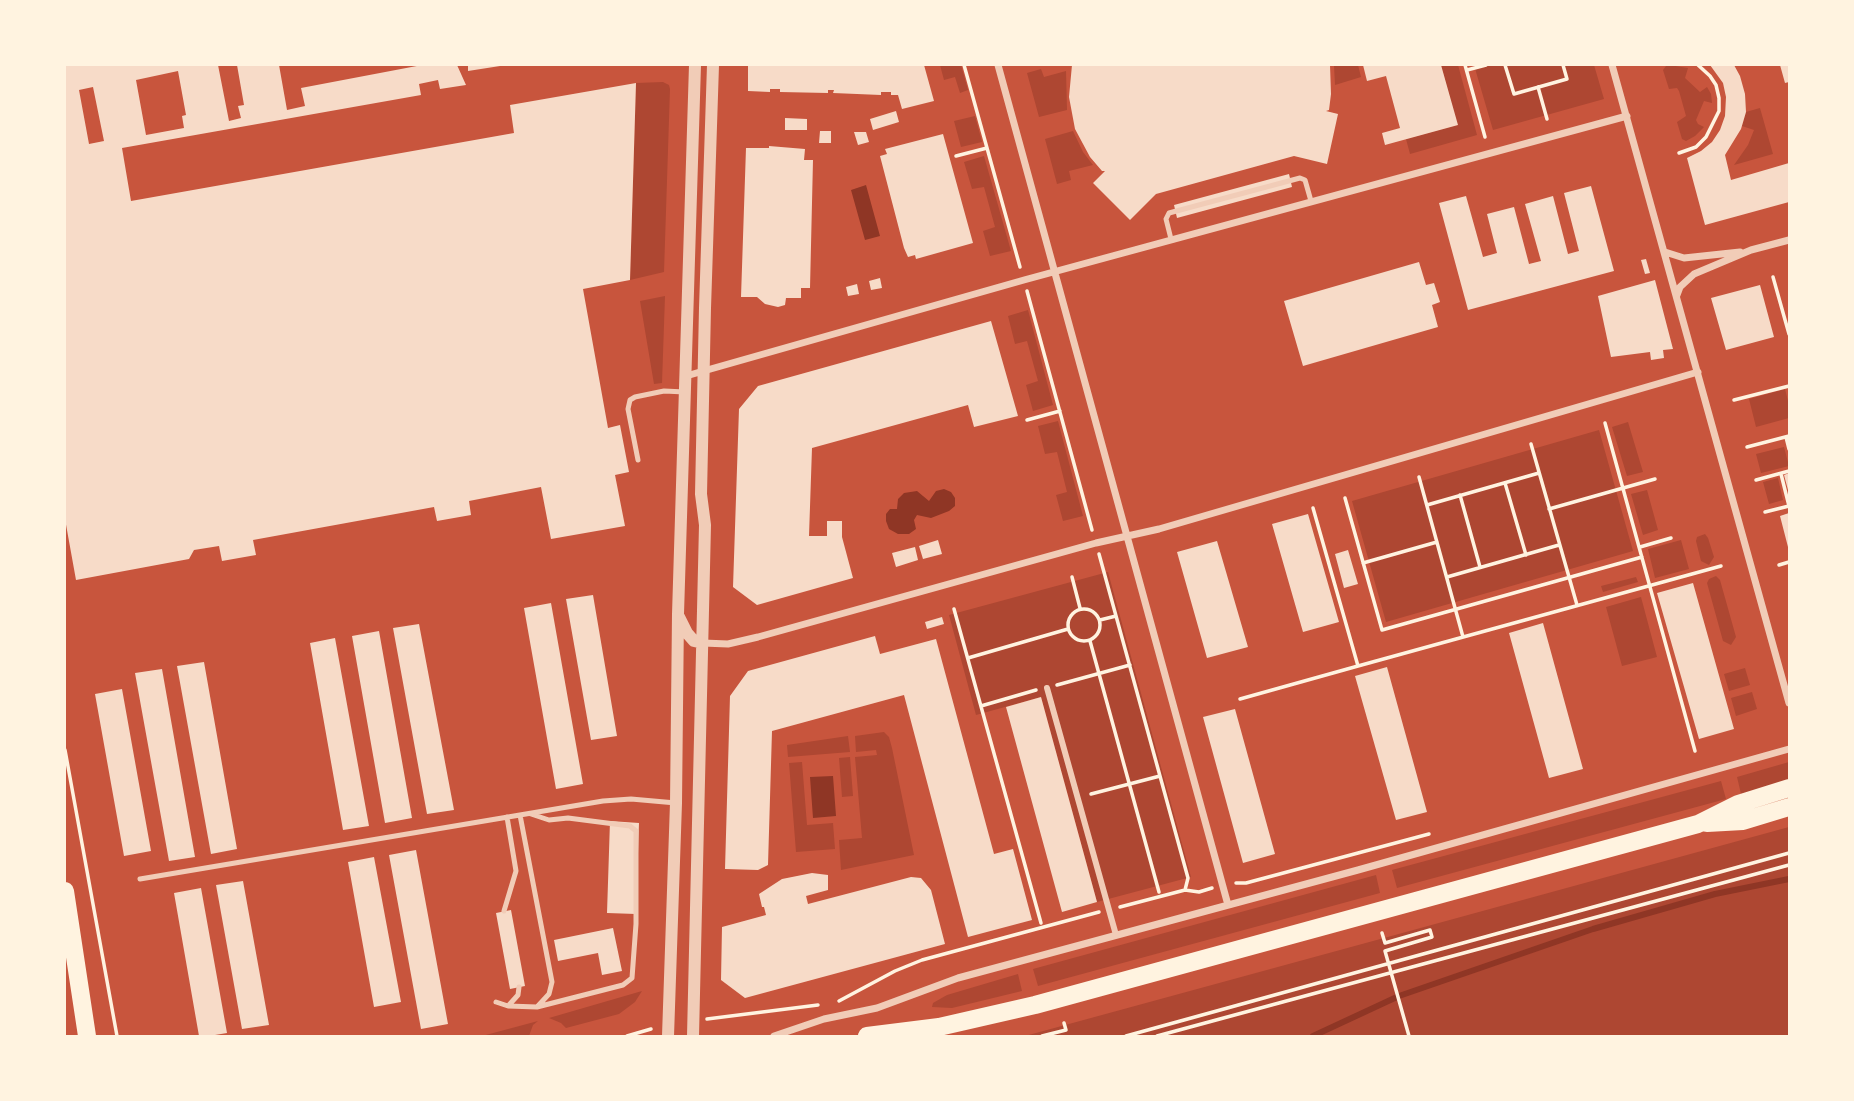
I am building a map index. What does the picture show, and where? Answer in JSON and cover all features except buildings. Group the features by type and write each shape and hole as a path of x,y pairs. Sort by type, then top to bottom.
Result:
{"main road":[{"path":"867,1036 939,1027 1027,1007 1698,824 1738,804 1789,788"},
{"path":"1698,824 1743,821 1789,807"},
{"path":"65,891 87,1036"}],"street":[{"path":"668,1036 695,65"},
{"path":"693,1036 705,525 701,494 703,370 713,65"},
{"path":"998,65 1228,905"},
{"path":"1612,65 1789,703"},
{"path":"686,376 1055,271 1627,116"},
{"path":"1665,252 1684,258 1751,250 1789,240"},
{"path":"1677,296 1680,287 1694,274 1751,250"},
{"path":"678,614 687,634 694,641 728,643 758,637 1096,543 1127,538 1698,372"},
{"path":"1047,688 1116,935"},
{"path":"774,1036 824,1019 877,1008 958,978 1789,749"}],"lane":[{"path":"1171,239 1166,219 1169,213 1300,178 1305,180 1311,201"},
{"path":"638,460 628,409 630,400 664,391 685,392"},
{"path":"140,879 603,801 631,799 676,803"},
{"path":"496,1002 508,1006 537,1007 623,985 632,978 636,925 636,831 630,826 568,818 549,820 527,813"},
{"path":"520,815 552,982 548,994 537,1007"},
{"path":"504,911 516,872 508,817"},
{"path":"508,1006 515,1001 519,987"}],"path":[{"path":"964,65 1020,266"},
{"path":"1485,136 1466,67 1486,65"},
{"path":"1505,65 1514,94 1567,79 1563,65"},
{"path":"1679,153 1696,147 1706,137 1719,111 1716,85 1698,65"},
{"path":"1538,87 1547,119"},
{"path":"956,156 987,148"},
{"path":"1773,277 1789,334"},
{"path":"1027,293 1091,526"},
{"path":"1734,400 1789,386"},
{"path":"1027,420 1060,411"},
{"path":"1605,423 1695,751"},
{"path":"1747,447 1787,436 1789,449"},
{"path":"1531,444 1577,605"},
{"path":"1756,480 1789,471"},
{"path":"1427,505 1539,473"},
{"path":"1765,512 1789,506 1781,473"},
{"path":"1419,477 1463,637"},
{"path":"1549,509 1655,479"},
{"path":"1505,483 1526,555"},
{"path":"1460,495 1480,568"},
{"path":"1345,498 1382,630 1642,557"},
{"path":"1313,508 1358,666"},
{"path":"1639,547 1671,538"},
{"path":"1363,563 1437,542"},
{"path":"1447,577 1560,545"},
{"path":"1100,555 1188,878 1185,890"},
{"path":"1779,565 1789,562"},
{"path":"1240,699 1721,566"},
{"path":"1072,577 1081,609"},
{"path":"954,609 1041,923"},
{"path":"1081,609 1091,610 1100,620 1098,634 1090,641 1079,641 1068,629 1071,615 1081,609"},
{"path":"1100,620 1116,616"},
{"path":"968,658 1068,629"},
{"path":"1090,641 1160,892"},
{"path":"65,750 117,1036"},
{"path":"1077,798 1160,776"},
{"path":"1126,1036 1789,853"},
{"path":"1157,1036 1789,865"},
{"path":"831,1003 922,960 1185,890 1193,892 1208,889"},
{"path":"1382,933 1385,943 1430,930 1432,937 1385,951 1409,1036"},
{"path":"709,1018 821,1005"},
{"path":"1042,1036 1066,1030 1064,1023"},
{"path":"626,1036 655,1028"}],"shaded area":[{"path":"940,65 961,65 968,90 960,93 955,77 944,80"},
{"path":"1334,65 1358,65 1361,77 1335,85"},
{"path":"1441,65 1458,65 1477,135 1410,154 1406,139 1457,125"},
{"path":"1474,65 1594,65 1604,99 1493,130"},
{"path":"1669,65 1688,68 1685,78 1700,92 1707,87 1711,94 1712,103 1704,101 1696,120 1704,127 1686,141 1682,139 1677,122 1686,116 1679,91 1677,88 1669,89 1663,70"},
{"path":"1041,69 1044,77 1066,71 1067,110 1039,117 1027,73"},
{"path":"663,82 669,85 670,89 664,272 630,280 636,83"},
{"path":"1760,108 1773,154 1734,165 1748,145 1754,130 1742,126 1746,112"},
{"path":"975,116 982,142 961,147 954,121"},
{"path":"1073,131 1093,165 1069,171 1071,180 1057,184 1045,139"},
{"path":"984,156 1011,251 990,256 983,231 995,227 984,187 972,189 964,162"},
{"path":"866,185 880,236 865,240 851,190"},
{"path":"665,296 662,383 654,384 640,301"},
{"path":"1028,310 1053,405 1033,411 1026,385 1038,381 1027,341 1015,344 1008,316"},
{"path":"1785,389 1789,418 1756,427 1749,399"},
{"path":"1058,421 1083,516 1063,521 1056,495 1067,492 1057,452 1045,454 1038,426"},
{"path":"1628,422 1643,472 1627,476 1612,427"},
{"path":"1599,430 1633,551 1386,622 1352,501"},
{"path":"1784,447 1789,466 1761,473 1756,454"},
{"path":"1778,478 1783,500 1769,504 1763,482"},
{"path":"944,489 951,492 955,498 955,506 949,511 931,518 917,515 914,520 916,529 909,534 898,534 889,529 886,514 890,509 897,509 898,499 904,493 917,491 929,501 936,491"},
{"path":"1647,490 1658,530 1643,535 1631,494"},
{"path":"1705,534 1714,557 1709,565 1701,561 1696,541 1697,537"},
{"path":"1681,540 1689,569 1655,578 1648,549"},
{"path":"1108,572 1191,877 1097,902 1041,697 976,715 949,615"},
{"path":"1716,576 1720,580 1736,637 1731,645 1723,641 1707,583"},
{"path":"1636,577 1638,582 1603,592 1601,586"},
{"path":"1641,597 1657,657 1622,666 1606,607"},
{"path":"1745,668 1750,685 1729,691 1724,674"},
{"path":"1752,692 1757,709 1736,716 1731,698"},
{"path":"884,732 889,737 892,748 914,855 841,870 839,840 862,838 855,757 877,755 876,750 856,752 855,736"},
{"path":"848,736 850,752 788,757 787,745"},
{"path":"850,757 853,796 842,797 839,758"},
{"path":"802,762 807,825 833,823 835,849 796,852 789,763"},
{"path":"1789,762 1789,781 1741,794 1737,777"},
{"path":"833,776 836,816 813,818 810,777"},
{"path":"1721,781 1726,799 1397,888 1392,870"},
{"path":"1789,827 1789,1036 1025,1036 1395,935"},
{"path":"1376,875 1380,893 1038,986 1033,969"},
{"path":"1018,974 1022,991 952,1008 932,1007 933,1003 947,995"},
{"path":"642,991 635,1002 619,1014 566,1028 549,1018"},
{"path":"538,1021 533,1025 529,1036 482,1036"}],"waterway":[{"path":"1313,1036 1399,996 1593,929 1715,894 1789,879"}]}
